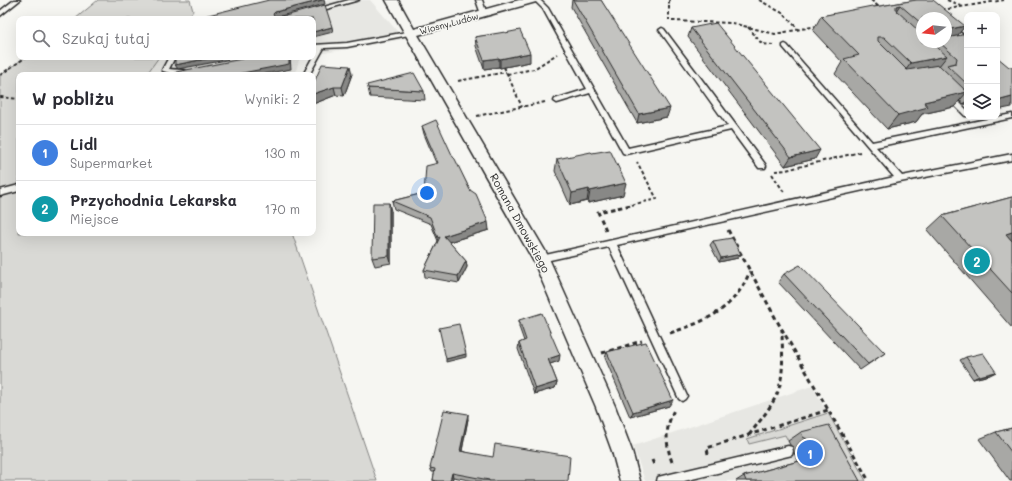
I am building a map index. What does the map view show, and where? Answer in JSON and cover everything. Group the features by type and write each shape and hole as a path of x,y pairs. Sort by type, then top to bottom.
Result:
{"street":[{"name":"Romana Dmowskiego","path":"392,0 541,259 605,406 622,452 630,481"},
{"name":"Wiosny Ludów","path":"412,34 532,0"}],"lane":[{"path":"0,14 17,0"},
{"path":"310,11 356,0"},
{"path":"479,0 484,14"},
{"path":"537,0 545,8 626,151 733,127"},
{"path":"938,10 964,32"},
{"path":"662,30 765,168"},
{"path":"316,47 347,45 412,34"},
{"path":"316,57 322,46"},
{"path":"785,46 900,179"},
{"path":"170,60 165,70 172,72"},
{"path":"308,72 314,60"},
{"path":"186,72 193,70"},
{"path":"557,101 591,90"},
{"path":"945,92 964,111"},
{"path":"872,147 1012,116"},
{"path":"974,120 977,123"},
{"path":"541,259 900,179 1012,157"},
{"path":"0,193 16,189"},
{"path":"612,244 682,396"},
{"path":"662,481 788,451"}],"path":[{"path":"669,0 669,21 732,23 775,34 818,26"},
{"path":"760,0 784,14 798,29"},
{"path":"871,0 886,13"},
{"path":"947,0 965,6"},
{"path":"938,10 1004,0"},
{"path":"747,26 760,41"},
{"path":"455,81 534,69 553,55 569,50"},
{"path":"0,75 22,60"},
{"path":"504,67 522,107"},
{"path":"0,97 16,99"},
{"path":"475,116 553,100 557,101"},
{"path":"765,168 772,171 786,170 872,147"},
{"path":"612,244 598,212 657,199 630,150"},
{"path":"765,168 792,203"},
{"path":"722,219 782,329 869,481"},
{"path":"598,354 696,326 720,312 738,295 747,280 750,270"},
{"path":"748,435 768,409 778,390 781,380 782,329"},
{"path":"678,477 665,440 667,426 682,396"},
{"path":"710,470 707,448 828,410"}],"shaded area":[{"path":"98,0 190,0 193,11 189,16 79,16"},
{"path":"289,0 370,0 404,39 316,54 316,16 225,16"},
{"path":"21,60 157,60 148,72 16,72 16,236 293,236 377,481 0,481 0,76"},
{"path":"157,60 299,60 296,72 148,72"},
{"path":"812,386 866,481 645,481 633,446"},
{"path":"828,413 866,481 840,481 788,441 785,435 749,444 747,439"}],"building":[{"path":"269,0 322,0 275,12 273,14 274,16 204,16"},
{"path":"573,0 601,0 670,108 639,114"},
{"path":"916,0 933,0 948,12 916,12 916,19 900,5 896,6 896,10 916,28 916,48 938,48 947,56 911,63 884,37 878,37 878,41 907,70 939,65 964,89 964,93 924,102 928,107 898,115 844,59 859,55 821,16 872,6 874,7"},
{"path":"325,5 332,27 316,31 316,16 285,16"},
{"path":"952,15 964,25 952,29"},
{"path":"716,23 820,150 791,157 691,28"},
{"path":"520,30 530,53 500,59 484,60 475,37"},
{"path":"964,35 964,81 947,65 956,63 957,58 946,48 952,48 952,37"},
{"path":"175,60 200,60 175,65"},
{"path":"237,60 289,60 289,64 248,72 176,72"},
{"path":"1000,60 1009,67 1012,67 1012,97 1000,100"},
{"path":"322,64 350,66 342,87 334,87 316,93 316,78"},
{"path":"414,73 424,91 368,88 367,85"},
{"path":"436,120 470,190 476,194 488,222 444,236 466,261 458,276 424,270 440,237 438,238 430,217 392,201 424,193 426,166 438,163 422,126"},
{"path":"610,150 626,183 590,191 589,189 572,193 557,159 591,152"},
{"path":"1012,197 1012,232 1006,234 1012,241 1012,293 942,216"},
{"path":"373,203 389,203 389,256 372,258"},
{"path":"732,238 741,254 721,258 713,241"},
{"path":"800,265 885,353 868,364 784,274"},
{"path":"542,313 560,355 548,359 557,382 535,389 519,343 526,340 519,320"},
{"path":"459,324 466,354 446,359 439,328"},
{"path":"646,342 673,400 633,412 607,352"},
{"path":"983,353 996,372 979,376 966,357"},
{"path":"444,410 468,414 460,451 493,457 495,444 570,456 568,481 489,481 452,473 450,481 433,480 435,469 430,468"},
{"path":"829,425 860,481 746,481 744,476 814,457 807,445 807,439 803,437 801,432"},
{"path":"1012,428 1012,453 996,432"}],"place":[{"name":"Przychodnia Lekarska","path":"977,261"},
{"name":"Lidl","path":"810,453"}]}
